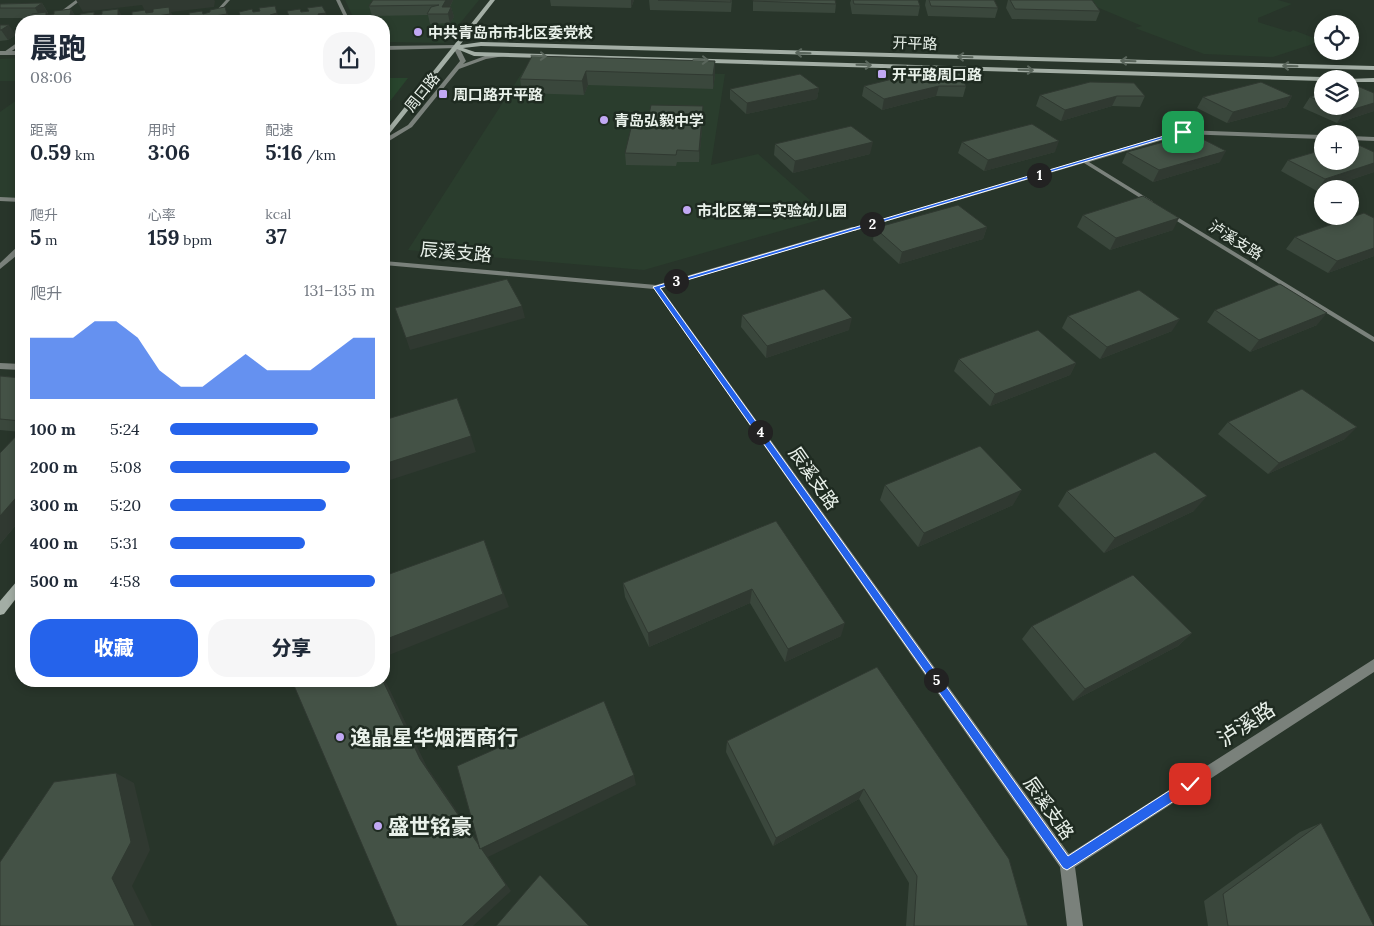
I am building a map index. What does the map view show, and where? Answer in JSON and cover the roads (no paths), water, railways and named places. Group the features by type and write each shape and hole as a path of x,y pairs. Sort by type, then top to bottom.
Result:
{"main road":[{"path":"390,130 492,0"},
{"name":"开平路","path":"456,47 481,44 1374,68"},
{"name":"开平路","path":"456,47 474,54 1314,79"},
{"path":"1359,80 1374,80"},
{"path":"0,610 15,591"}],"street":[{"path":"58,15 79,0"},
{"path":"338,0 345,15"},
{"path":"3,53 15,46"},
{"name":"开平路","path":"390,48 456,47"},
{"name":"周口路","path":"390,138 410,126 463,62 456,47"},
{"path":"457,68 485,58 508,55"},
{"path":"0,199 15,200"},
{"path":"656,287 855,229"},
{"path":"0,267 15,253"},
{"name":"辰溪支路","path":"390,264 656,287 1067,864"},
{"path":"0,366 15,367"},
{"name":"泸溪路","path":"1067,864 1374,665"},
{"path":"1067,864 1075,926"}],"lane":[{"path":"214,15 228,0"},
{"path":"855,229 1183,132 1314,138"},
{"path":"1359,138 1374,139"},
{"name":"泸溪支路","path":"1084,161 1374,340"}],"place":[{"name":"中共青岛市市北区委党校","path":"418,32"},
{"name":"开平路周口路","path":"882,74"},
{"name":"周口路开平路","path":"443,94"},
{"name":"青岛弘毅中学","path":"604,120"},
{"name":"市北区第二实验幼儿园","path":"687,210"},
{"name":"逸晶星华烟酒商行","path":"340,737"},
{"name":"盛世铭豪","path":"378,826"}]}
